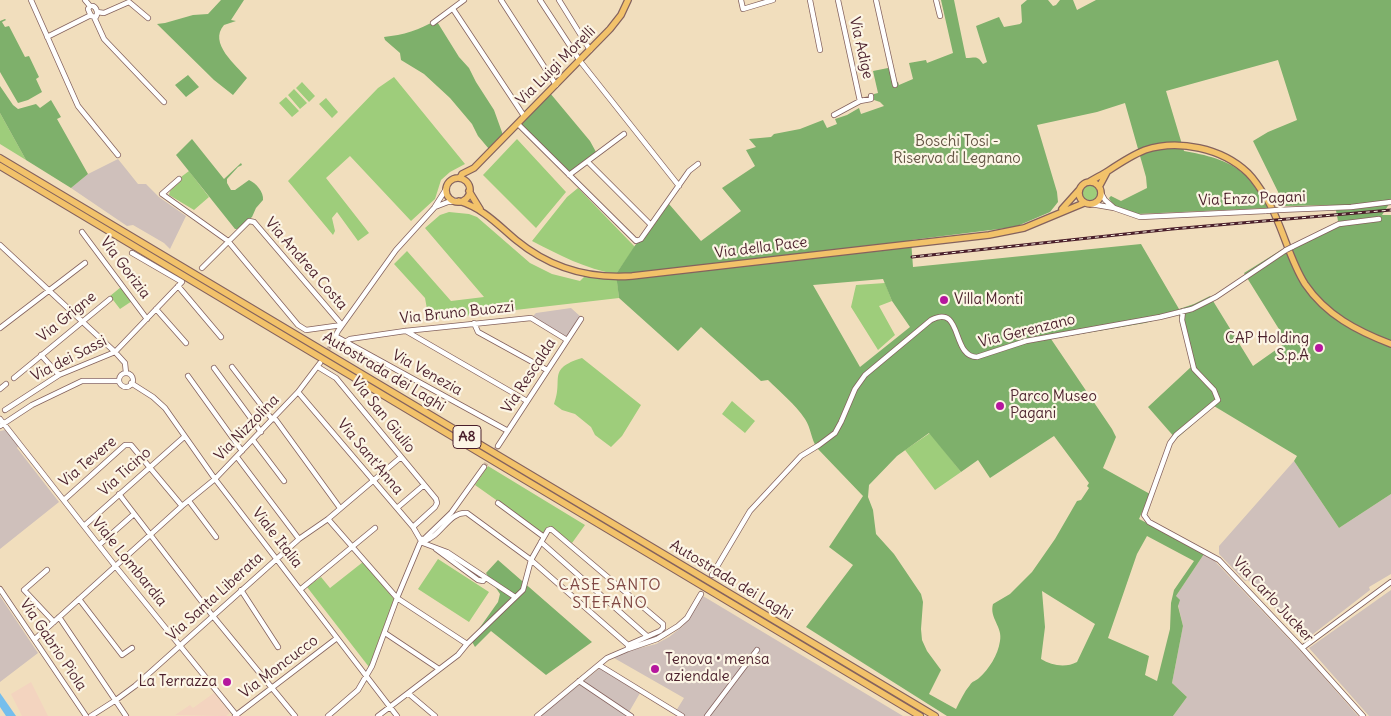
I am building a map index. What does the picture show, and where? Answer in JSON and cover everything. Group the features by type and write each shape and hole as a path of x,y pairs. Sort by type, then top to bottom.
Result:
{"highway":[{"name":"Autostrada dei Laghi","path":"0,158 935,716"},
{"name":"Autostrada dei Laghi","path":"0,166 920,716"}],"main road":[{"name":"Via Luigi Morelli","path":"474,168 616,22 628,0"},
{"path":"1089,182 1099,187 1101,193 1097,202 1091,204 1084,203 1080,198 1080,189 1083,184 1132,156 1155,148 1183,146 1210,151 1229,160 1247,173 1259,186 1269,203 1301,276 1317,299 1345,323 1369,336 1391,344"},
{"path":"460,178 462,174 474,168"},
{"path":"466,182 474,168"},
{"path":"1099,187 1107,172"},
{"path":"460,178 466,182 469,191 466,198 457,201 448,196 446,188 452,179 460,178"},
{"name":"Via della Pace","path":"1059,212 1080,189"},
{"name":"Via della Pace","path":"469,191 480,209 521,244 543,259 591,275 612,276 632,276 990,235 1024,228 1084,203"},
{"name":"Via della Pace","path":"457,201 480,209"}],"street":[{"path":"31,0 78,106 118,155"},
{"path":"85,0 90,6 95,7 97,12"},
{"path":"433,23 464,0"},
{"path":"501,0 556,84"},
{"path":"540,0 580,60 679,186"},
{"path":"559,0 590,50"},
{"path":"741,0 744,9 773,0"},
{"path":"810,0 820,50"},
{"name":"Via Adige","path":"838,0 860,102"},
{"path":"876,0 895,85"},
{"path":"936,0 940,16"},
{"path":"97,12 104,13 129,2 148,18"},
{"path":"90,6 88,9 104,39 164,102"},
{"path":"453,9 524,116"},
{"path":"47,37 92,16 96,16 97,12"},
{"path":"834,115 860,102 871,99 871,96"},
{"path":"518,124 634,241 641,239 689,171 698,164"},
{"path":"569,175 624,134"},
{"path":"588,162 651,225"},
{"path":"179,180 162,194 228,242 302,328 306,330 342,325"},
{"path":"331,345 342,325 396,250 434,208 446,188"},
{"name":"Via Enzo Pagani","path":"1101,193 1105,200 1114,208"},
{"path":"434,208 448,202 457,201"},
{"name":"Via Enzo Pagani","path":"1091,204 1114,208 1133,216 1146,217 1351,207 1391,202"},
{"name":"Via Gerenzano","path":"712,574 750,511 801,456 834,433 841,422 852,394 865,375 931,320 941,316 947,317 952,322 965,351 973,357 1026,342 1183,312 1201,306 1216,297 1289,248 1339,224 1379,219"},
{"name":"Via Andrea Costa","path":"228,242 249,221 254,222 342,325"},
{"name":"Via Gorizia","path":"82,232 147,318"},
{"path":"202,268 228,242"},
{"name":"Viale Italia","path":"0,245 115,352 124,363 126,373 132,377 132,383"},
{"path":"132,253 180,284 221,338"},
{"path":"0,328 85,264"},
{"name":"Via dei Sassi","path":"5,410 59,375 115,352 180,284"},
{"name":"Via Grigne","path":"14,378 110,299"},
{"path":"156,309 186,343"},
{"name":"Via Carlo Jucker","path":"1183,312 1182,320 1194,369 1214,390 1218,400 1176,435 1170,443 1144,515 1149,522 1219,560 1363,716"},
{"name":"Via Bruno Buozzi","path":"345,342 350,339 404,331 531,318 567,340"},
{"name":"Via Rescalda","path":"498,446 581,319"},
{"path":"474,323 478,332 547,370"},
{"path":"404,331 527,401"},
{"name":"Via Venezia","path":"335,336 508,432"},
{"name":"Via Grigne","path":"41,355 59,375"},
{"name":"Via Nizzolina","path":"35,639 182,506 216,479 298,392 319,365"},
{"name":"Via San Giulio","path":"319,365 336,378 436,499 437,503 413,527"},
{"path":"232,366 273,419 276,420 340,508"},
{"path":"214,368 261,432"},
{"path":"1,423 32,405 82,381 119,381 121,375 126,373"},
{"path":"188,376 242,451"},
{"name":"Viale Italia","path":"119,381 126,386 132,383"},
{"name":"Viale Italia","path":"132,383 154,397 165,408 216,479 397,716"},
{"path":"0,389 6,384"},
{"name":"Via Sant'Anna","path":"298,392 413,527 422,541"},
{"name":"Viale Lombardia","path":"1,423 237,716"},
{"name":"Via Ticino","path":"84,526 184,436"},
{"path":"253,440 284,481"},
{"name":"Via Tevere","path":"64,500 125,445 131,445 148,467"},
{"path":"237,457 299,539"},
{"name":"Via Santa Liberata","path":"91,716 116,700 299,539 328,518 401,457"},
{"path":"148,467 182,506"},
{"path":"328,716 358,690 372,666 397,598 422,541 451,512 484,467"},
{"path":"397,508 424,485"},
{"path":"119,494 212,615 295,716"},
{"path":"189,501 216,537"},
{"path":"498,503 544,537"},
{"path":"422,541 434,537 450,521 462,513 467,513 531,560 628,647"},
{"path":"99,545 134,514"},
{"path":"328,518 397,598 467,644"},
{"path":"301,589 375,528"},
{"path":"378,716 458,656 467,644 523,590 531,560 548,530 551,529 663,624 662,630 647,636 608,658 537,716"},
{"path":"422,541 447,552 515,597"},
{"path":"541,542 647,636"},
{"path":"47,570 24,590 54,622"},
{"path":"1302,648 1391,582"},
{"name":"Via Gabrio Piola","path":"0,589 86,716"},
{"path":"241,590 278,648"},
{"path":"628,647 657,638 678,626 687,618 701,594"},
{"path":"79,599 122,655 132,648"},
{"path":"59,617 126,716"},
{"path":"385,633 439,669"},
{"name":"Via Moncucco","path":"237,716 337,638"},
{"path":"707,716 757,650"},
{"path":"599,665 682,716"},
{"path":"580,681 631,716"},
{"path":"409,694 435,716"}],"shaded area":[{"path":"118,159 138,184 146,184 159,197 186,216 170,249 164,243 133,225 127,226 71,188 88,174"},
{"path":"571,308 581,317 566,338 532,317 536,313"},
{"path":"5,430 19,445 17,448 59,502 0,549 0,431"},
{"path":"1294,461 1339,528 1391,494 1391,574 1369,587 1370,590 1308,638 1283,613 1280,614 1248,580 1245,581 1219,554 1219,546"},
{"path":"1207,553 1307,658 1358,716 1173,716 1187,697 1172,683 1183,626 1176,596 1204,554"},
{"path":"1391,590 1391,716 1369,716 1309,648"},
{"path":"0,596 38,653 0,682"},
{"path":"703,596 903,716 683,716 676,711 684,698 614,658 624,652 656,644 669,637 683,626"},
{"path":"600,668 640,693 629,712 635,716 540,716"},
{"path":"31,682 48,716 22,716 11,694"},
{"path":"214,693 230,713 226,716 175,715 190,705 193,708"}],"green space":[{"path":"221,0 244,0 231,20 236,21 224,25 219,39 225,53 247,78 233,95 214,80 157,24 193,15 208,14"},
{"name":"Boschi Tosi - Riserva di Legnano","path":"941,0 954,0 966,58 978,58 983,64 987,62 976,26 999,17 1004,27 1020,24 1022,22 1021,5 1027,0 1048,0 1053,6 1060,0 1073,0 1077,10 1096,0 1391,0 1391,201 1382,215 1391,215 1391,494 1339,528 1294,461 1297,456 1214,406 1176,439 1148,407 1191,367 1179,314 1145,323 1051,339 1116,437 1103,468 1150,494 1139,519 1207,553 1204,554 1176,596 1180,600 1178,606 1183,626 1172,683 1187,697 1173,716 947,716 806,627 853,565 829,547 863,496 817,448 805,419 792,403 768,380 761,381 701,327 678,351 619,298 616,274 638,241 669,204 701,241 741,211 722,188 755,166 746,150 756,147 749,139 771,137 774,134 800,129 823,120 827,128 837,124 835,119 859,108 861,114 884,106 874,100 874,94 878,93 873,71 888,68 893,83 898,82 899,85 913,79 909,63 926,60 927,63 953,53","holes":["1278,60 1297,120 1268,132 1253,141 1285,206 1335,205 1338,221 1345,221 1281,250 1244,273 1287,342 1253,366 1210,296 1179,309 1141,244 913,267 911,240 1015,227 1050,212 1058,202 1057,192 1037,125 1097,112 1125,103 1146,177 1147,188 1121,201 1111,196 1109,198 1117,207 1138,214 1268,208 1251,181 1231,165 1216,158 1184,151 1166,91","883,279 892,301 910,327 860,367 813,285","929,433 961,472 978,460 990,478 1054,436 1089,483 1087,486 1089,488 1081,500 1077,501 1055,539 1032,572 1010,594 993,604 993,614 1000,631 997,651 986,670 968,688 956,709 929,694 941,670 927,651 922,640 923,602 921,594 894,554 876,534 873,510 868,497 869,485 897,456","1147,536 1194,561 1174,590 1171,603 1170,629 1157,681 1145,675 1149,656 1108,638 1137,554","1042,591 1095,624 1077,662 1059,665 1041,659 1045,627"]},
{"path":"5,19 2,22 5,27 9,26 25,57 29,56 39,77 36,79 42,92 18,103 0,72 0,21"},
{"path":"436,20 459,57 469,68 494,110 503,135 489,149 478,136 472,124 450,98 424,74 401,60 400,53 385,40 384,37 411,32"},
{"path":"188,75 199,87 186,97 175,85"},
{"path":"394,77 465,164 450,172 441,180 435,199 411,221 350,156 326,178 369,233 358,241 337,212 332,218 335,231 333,235 288,181 378,88"},
{"path":"302,82 315,96 309,102 296,88"},
{"path":"0,86 18,109 36,104 40,108 51,100 61,117 57,119 88,174 71,188 26,160 0,113"},
{"path":"294,89 307,103 300,109 288,95"},
{"path":"550,93 590,141 596,152 570,172 530,136 520,123"},
{"path":"286,97 299,111 292,117 279,103"},
{"path":"326,98 338,112 332,118 319,104"},
{"path":"0,113 26,160 0,144"},
{"path":"192,139 224,179 241,163 242,165 227,179 231,190 235,190 249,180 261,191 263,200 256,208 252,217 237,229 235,229 176,155"},
{"path":"517,139 566,192 536,228 483,175"},
{"path":"189,171 209,197 194,210 169,195 170,191 182,180 181,177"},
{"path":"1090,184 1098,189 1099,193 1094,201 1090,202 1082,197 1081,193 1086,185"},
{"path":"578,188 635,247 616,274 583,265 532,241 567,197"},
{"path":"449,212 469,214 477,217 530,263 552,274 580,281 584,277 617,280 619,298 429,320 425,298 394,264 407,251 451,301 484,297 425,228 440,215"},
{"path":"885,283 892,301 879,306 895,335 878,350 851,307 856,285"},
{"path":"121,287 132,301 120,309 110,296"},
{"path":"582,358 641,405 622,436 611,447 595,435 591,427 575,414 562,410 554,404 560,371 564,366"},
{"path":"732,401 755,421 745,433 722,414"},
{"path":"930,433 961,472 935,490 905,450"},
{"path":"488,466 585,525 572,543 552,527 546,528 543,533 475,485"},
{"path":"438,559 489,592 469,622 418,589"},
{"path":"498,560 592,642 546,675 491,631 475,647 471,640 498,602 500,594 486,573"},
{"path":"363,562 394,599 369,667 307,587 321,577 330,588"}],"water":[{"path":"0,693 16,716 6,716 0,707"}],"tunnel":[{"path":"321,361 331,345"},
{"path":"484,467 498,446"}],"railway":[{"path":"912,257 1172,229 1391,210"}],"place":[{"name":"Villa Monti","path":"944,300"},
{"name":"CAP Holding S.p.A","path":"1319,348"},
{"name":"Parco Museo Pagani","path":"1000,406"},
{"name":"Tenova • mensa aziendale","path":"655,669"},
{"name":"La Terrazza","path":"227,682"}],"district":[{"name":"CASE SANTO STEFANO","path":"610,594"}]}
